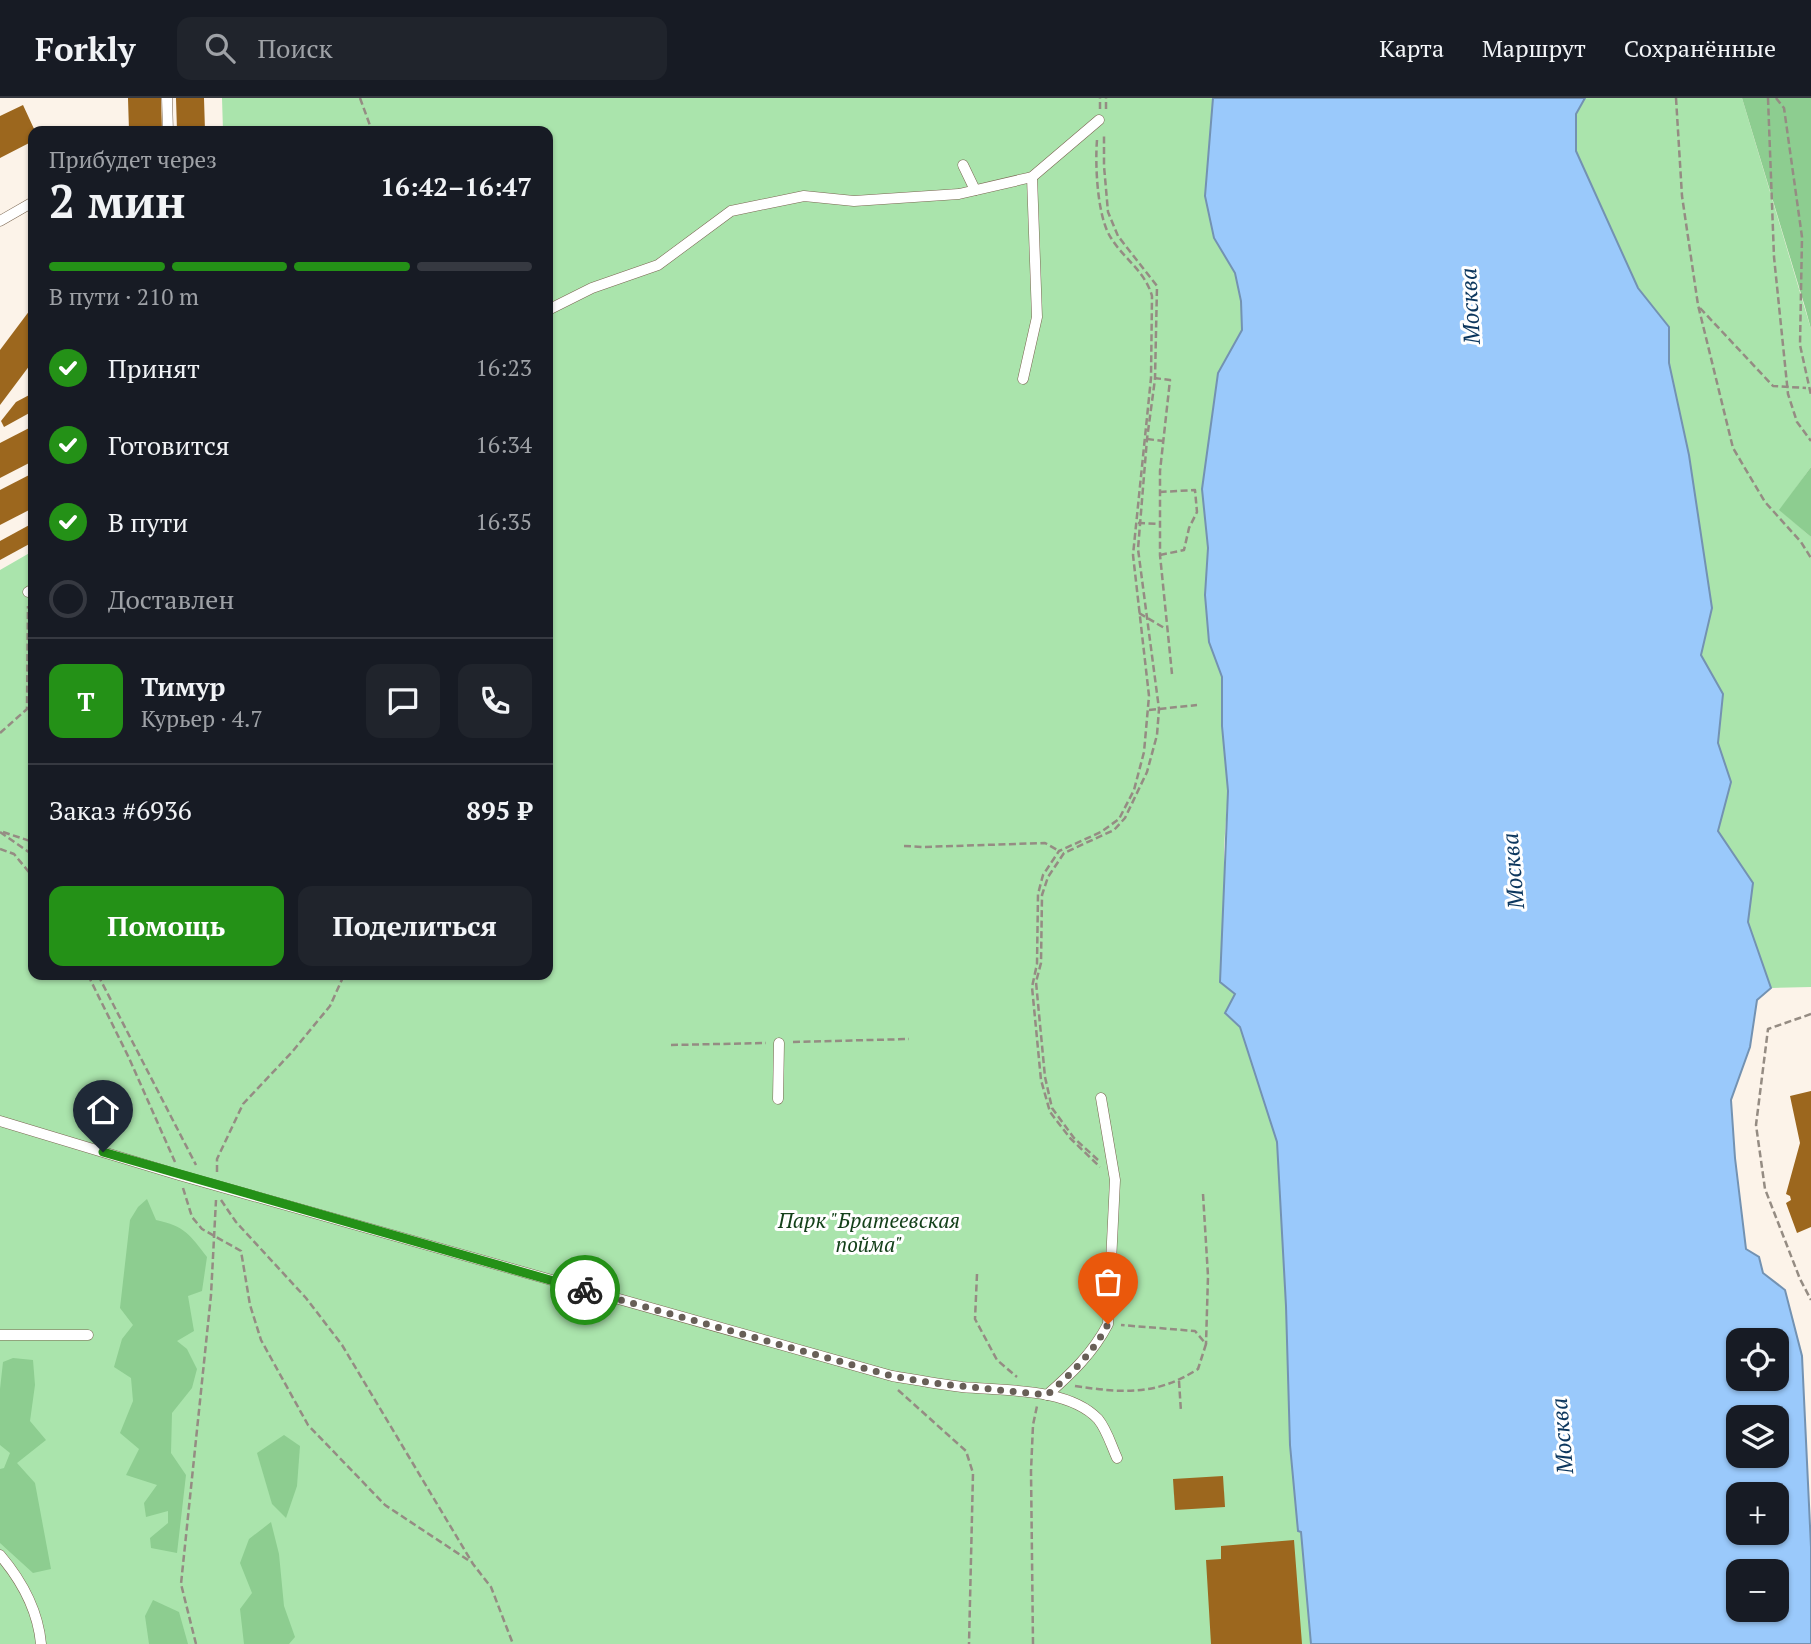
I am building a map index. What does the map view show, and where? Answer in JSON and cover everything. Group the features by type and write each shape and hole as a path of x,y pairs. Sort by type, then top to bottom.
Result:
{"lane":[{"path":"167,98 168,126"},
{"path":"553,308 592,288 659,265 731,211 804,196 854,201 959,194 1032,177 1103,120"},
{"path":"962,164 975,190"},
{"path":"1023,379 1037,317 1032,177"},
{"path":"0,221 28,205"},
{"path":"778,1099 779,1043"},
{"path":"1043,1394 1060,1384 1082,1363 1101,1339 1108,1324 1115,1177 1101,1098"},
{"path":"0,1121 179,1175 892,1376 932,1383 1043,1394 1081,1407 1097,1419 1108,1435 1117,1458"},
{"path":"0,1335 88,1335"},
{"path":"0,1555 26,1591 39,1625 41,1644"}],"path":[{"path":"360,98 370,126"},
{"path":"1100,98 1108,212 1118,236 1157,286 1153,378 1133,555 1149,710 1140,771 1134,790 1119,819 1101,832 1059,851 1043,875 1038,894 1037,964 1032,988 1041,1080 1050,1112 1070,1138 1102,1170"},
{"path":"1106,98 1097,147 1103,216 1109,235 1149,285 1152,296 1153,378"},
{"path":"1676,98 1682,196 1698,305 1733,448 1765,502 1801,542 1811,558"},
{"path":"1768,98 1774,257 1787,387 1797,422 1811,441"},
{"path":"1776,98 1784,108 1802,237 1800,345 1811,395"},
{"path":"1698,305 1773,386 1808,388"},
{"path":"1153,378 1170,380 1160,492 1160,555 1172,674"},
{"path":"1145,439 1163,440"},
{"path":"1160,492 1195,490 1197,512 1189,528 1184,550 1160,555"},
{"path":"1137,523 1160,524"},
{"path":"1115,1177 1074,1138 1052,1108 1045,1077 1036,982 1041,963 1042,895 1048,877 1064,853 1114,830 1125,818 1147,772 1157,735 1159,709 1140,569 1137,523"},
{"path":"1139,613 1167,630"},
{"path":"0,733 27,709 28,679"},
{"path":"1149,710 1197,705"},
{"path":"0,832 28,840"},
{"path":"0,832 28,852"},
{"path":"904,846 1045,843 1059,851"},
{"path":"0,849 14,854 28,871"},
{"path":"90,980 173,1153 192,1217 202,1229 241,1251 250,1305 261,1340 308,1425 385,1505 474,1564"},
{"path":"101,980 197,1167"},
{"path":"196,1644 181,1584 193,1444 211,1295 217,1159 243,1104 292,1052 330,1006 342,980"},
{"path":"1811,1014 1768,1029 1756,1125 1765,1189 1800,1279 1811,1300"},
{"path":"217,1184 222,1202 236,1222 306,1298 342,1345 474,1564 491,1587 513,1644"},
{"path":"1060,1384 1119,1392 1159,1387 1179,1381 1198,1369 1206,1344 1208,1276 1203,1194"},
{"path":"977,1274 975,1319 997,1360 1024,1382 1013,1382"},
{"path":"1108,1324 1195,1331 1206,1344"},
{"path":"892,1376 890,1383 967,1451 973,1472 969,1644"},
{"path":"1179,1381 1181,1412"},
{"path":"1033,1644 1031,1471 1033,1425 1043,1394"}],"green space":[{"name":"Парк \"Братеевская пойма\"","path":"222,98 1213,98 1205,196 1214,238 1235,273 1241,301 1242,330 1218,373 1202,489 1208,548 1205,595 1209,642 1222,677 1222,726 1228,791 1224,847 1224,913 1235,994 1225,1014 1240,1027 1277,1142 1290,1445 1311,1644 0,1644 0,570 28,554 28,980 553,980 553,126 223,126"},
{"path":"1585,98 1742,98 1811,329 1811,467 1780,510 1811,537 1811,987 1771,988 1748,922 1753,883 1718,831 1731,782 1718,743 1723,694 1701,655 1712,608 1689,455 1669,363 1669,328 1638,288 1576,151 1576,114"},
{"path":"1742,98 1811,98 1811,329 1805,307"},
{"path":"1811,467 1811,537 1779,510"},
{"path":"147,1199 156,1220 186,1232 207,1257 202,1291 188,1296 194,1331 177,1341 187,1349 197,1369 192,1388 172,1413 171,1453 186,1475 177,1553 151,1548 150,1538 168,1523 168,1511 146,1517 144,1503 157,1485 126,1475 139,1449 120,1433 133,1401 131,1378 114,1367 122,1339 133,1325 120,1308 130,1220"},
{"path":"13,1358 33,1360 35,1385 30,1421 46,1440 17,1463 35,1483 51,1569 33,1573 0,1543 0,1469 4,1468 10,1453 0,1445 0,1389 3,1362"},
{"path":"284,1435 300,1446 297,1486 286,1518 272,1504 257,1453"},
{"path":"271,1522 279,1554 284,1606 295,1637 289,1644 244,1644 240,1609 252,1593 240,1563 249,1539"},
{"path":"153,1600 179,1612 188,1644 149,1644 145,1616"}],"water":[{"name":"Москва","path":"1213,98 1585,98 1576,114 1576,151 1638,288 1669,327 1669,363 1689,455 1712,608 1701,655 1723,694 1718,743 1731,782 1718,831 1753,883 1748,922 1771,988 1757,1000 1750,1047 1731,1100 1746,1249 1759,1257 1763,1273 1785,1290 1802,1356 1811,1547 1811,1644 1311,1644 1290,1445 1277,1142 1240,1027 1225,1013 1235,994 1220,982 1228,791 1222,726 1222,677 1209,642 1205,595 1208,548 1202,489 1218,373 1242,330 1241,301 1235,273 1214,238 1205,196"}],"building":[{"path":"128,98 161,98 162,126 129,126"},
{"path":"176,98 204,98 205,126 177,126"},
{"path":"23,105 33,126 28,126 28,144 0,158 0,116"},
{"path":"28,313 28,368 0,405 0,350"},
{"path":"28,396 28,414 4,427 1,421 16,402"},
{"path":"28,429 28,464 0,478 0,443"},
{"path":"28,476 28,511 0,525 0,490"},
{"path":"28,526 28,545 0,560 0,541"},
{"path":"1811,1091 1811,1227 1797,1233 1786,1203 1791,1200 1786,1194 1800,1143 1790,1096"},
{"path":"1223,1476 1225,1507 1175,1510 1173,1479"},
{"path":"1294,1540 1302,1644 1211,1644 1206,1560 1221,1559 1221,1546"}],"way so far":[{"path":"585,1290 892,1376 963,1387 1047,1395 1074,1372 1101,1339 1108,1324"}],"route":[{"path":"103,1152 585,1290"}]}
